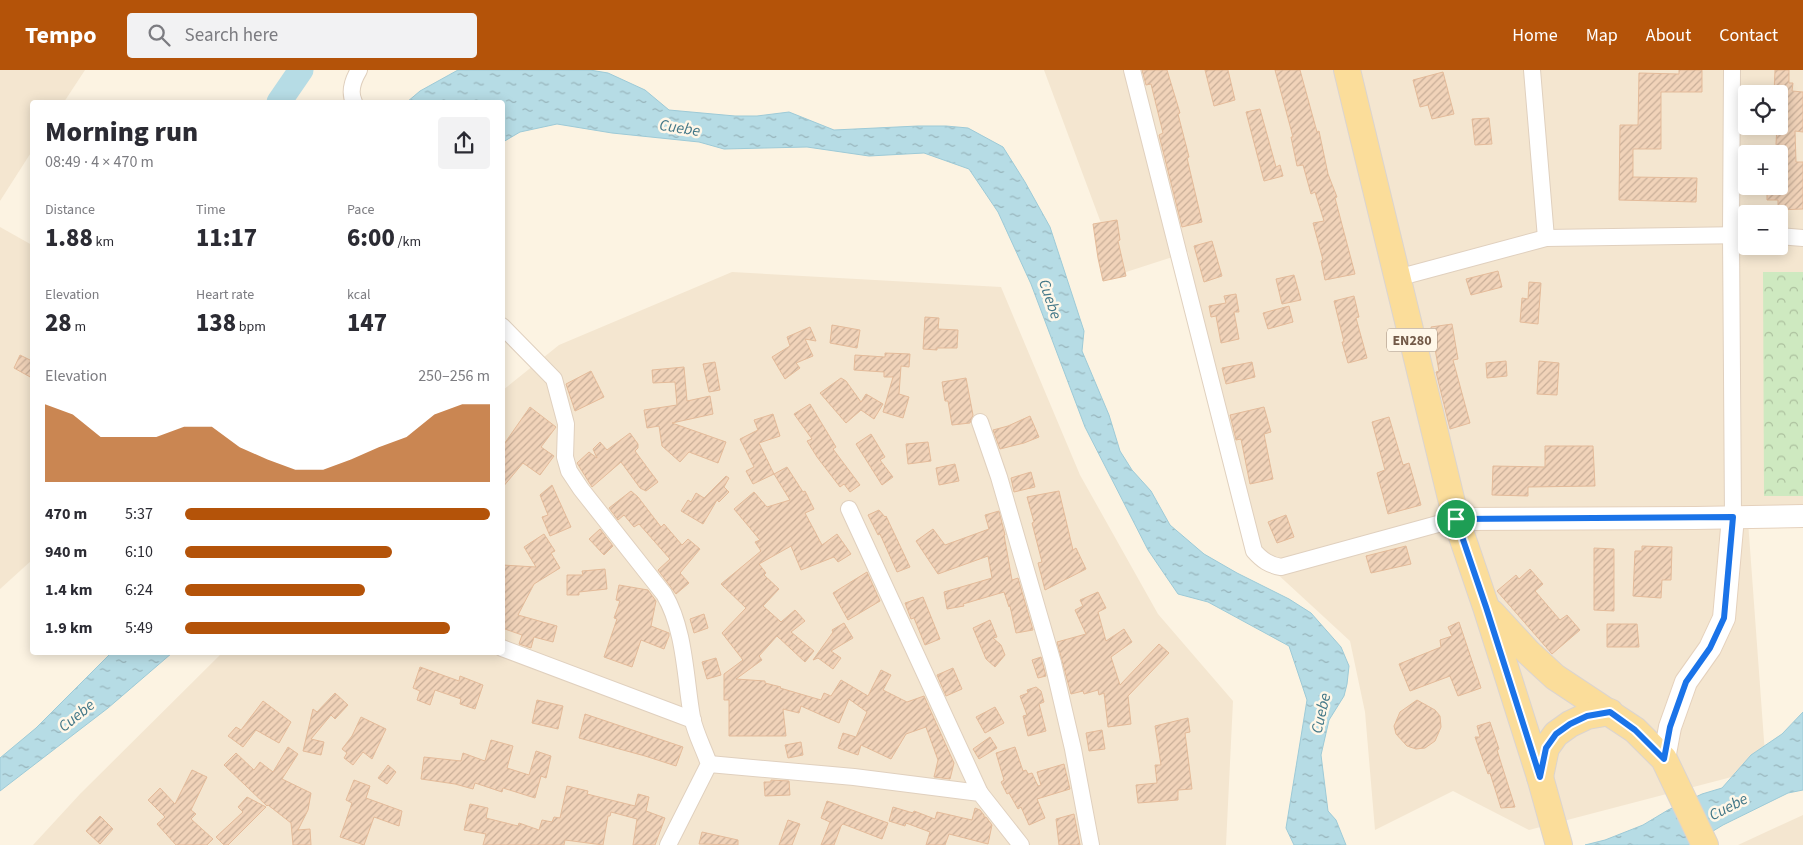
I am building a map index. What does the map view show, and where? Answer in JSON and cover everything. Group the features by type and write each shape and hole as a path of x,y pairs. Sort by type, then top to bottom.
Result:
{"main road":[{"name":"EN280","path":"1347,70 1456,519 1540,777 1557,838"},
{"path":"1456,519 1803,516"},
{"path":"1664,759 1670,727 1686,682 1710,648 1724,618 1733,517"},
{"name":"EN280","path":"1486,607 1528,652 1555,677 1635,730 1664,759 1705,845"},
{"path":"1540,777 1546,748 1556,734 1570,724 1587,716 1610,712"}],"street":[{"path":"353,100 353,80 359,70"},
{"path":"1132,70 1254,551 1263,561 1273,566 1281,567 1456,519"},
{"path":"1532,70 1546,238"},
{"path":"1732,70 1738,234 1733,517"},
{"path":"1397,278 1546,238 1738,234"},
{"path":"1788,237 1803,238"},
{"path":"505,329 554,379 566,424 565,457 569,471 673,608 693,720 709,764 668,845"},
{"path":"980,422 1000,478 1053,663 1073,749 1091,845"},
{"path":"849,509 980,793 1021,845"},
{"path":"505,649 693,720"},
{"path":"709,764 854,777 980,793"}],"shaded area":[{"path":"0,70 85,70 65,100 30,100 30,154 0,201"},
{"path":"1044,70 1803,70 1803,521 1748,521 1766,768 1529,830 1453,791 1375,830 1365,712 1350,641 1246,545 1188,252 1120,274"},
{"path":"0,227 30,244 30,562 0,589"},
{"path":"732,272 1001,287 1080,475 1158,614 1233,701 1226,845 33,845 80,794 220,655 505,655 505,388 559,345"},
{"path":"1803,815 1803,845 1738,845"}],"green space":[{"path":"1763,272 1803,272 1803,496 1764,496"}],"water":[{"name":"Cuebe","path":"458,70 590,70 608,73 645,90 669,110 735,116 757,116 789,112 834,130 918,126 968,128 1003,147 1050,227 1084,331 1082,351 1109,415 1120,451 1132,470 1151,491 1170,525 1204,554 1289,599 1311,613 1341,647 1349,666 1347,684 1344,696 1329,720 1321,755 1328,811 1336,820 1346,845 1294,845 1286,828 1307,700 1289,646 1208,602 1178,594 1148,550 1085,427 1031,284 998,212 969,169 924,153 869,156 807,147 724,149 699,142 612,133 557,124 520,132 505,141 505,100 409,100 420,91"},
{"name":"Cuebe","path":"109,655 170,655 108,708 0,791 0,758 36,728"},
{"name":"Cuebe","path":"1803,712 1803,790 1788,793 1723,825 1690,845 1585,845 1605,840 1643,825 1668,810 1702,794 1722,788 1751,755 1782,734"}],"building":[{"path":"1142,70 1167,70 1180,113 1178,114 1202,222 1182,227 1159,135 1163,133 1151,84 1146,85"},
{"path":"1205,70 1228,70 1235,100 1214,106"},
{"path":"1275,70 1300,70 1317,132 1319,131 1328,174 1337,197 1335,198 1355,274 1325,280 1321,261 1323,260 1313,223 1324,221 1315,192 1311,194 1303,165 1297,166 1291,137 1293,137"},
{"path":"1679,70 1702,70 1702,92 1661,92 1661,149 1633,149 1633,177 1697,178 1696,202 1619,200 1620,125 1638,125 1639,73 1679,74"},
{"path":"1775,70 1789,70 1789,83 1793,83 1792,91 1803,92 1803,132 1795,131 1796,162 1803,162 1803,209 1788,210 1788,205 1778,205 1778,200 1767,200 1767,195 1788,195 1788,145 1776,144 1776,135 1788,135 1788,85 1774,85"},
{"path":"1443,72 1454,114 1432,119 1428,105 1420,107 1413,80"},
{"path":"1260,109 1276,167 1280,165 1283,176 1264,181 1246,112"},
{"path":"1489,118 1492,144 1475,145 1472,119"},
{"path":"1117,220 1120,240 1118,241 1126,276 1103,281 1093,224"},
{"path":"1212,241 1222,276 1204,282 1194,246"},
{"path":"1498,271 1502,287 1471,295 1466,279"},
{"path":"1294,275 1301,300 1282,304 1276,279"},
{"path":"1529,282 1541,283 1538,324 1520,322 1522,298 1528,299"},
{"path":"1236,294 1239,312 1234,312 1239,339 1221,343 1216,316 1211,317 1209,306 1226,303 1224,296"},
{"path":"1354,296 1359,317 1356,318 1367,358 1348,363 1334,301"},
{"path":"1289,306 1293,322 1268,329 1263,313"},
{"path":"925,317 939,318 938,329 958,330 957,348 923,349"},
{"path":"1452,324 1458,359 1453,360 1470,423 1450,429 1436,372 1439,371 1431,327"},
{"path":"832,325 860,330 857,348 830,343"},
{"path":"810,327 816,341 805,339 813,356 796,363 800,368 785,379 772,357 790,346 787,337"},
{"path":"885,353 910,354 909,367 901,366 899,394 909,397 903,418 883,412 893,377 884,377 884,372 854,370 855,355 885,357"},
{"path":"20,355 30,360 30,377 14,368"},
{"path":"1506,361 1507,376 1487,378 1486,363"},
{"path":"1539,361 1559,363 1557,395 1537,394"},
{"path":"715,362 720,390 709,392 703,364"},
{"path":"1252,362 1255,377 1226,384 1222,368"},
{"path":"684,367 687,401 710,396 713,414 672,423 726,442 718,463 689,452 680,462 662,446 659,426 647,428 644,410 677,405 675,382 653,383 652,370"},
{"path":"591,371 604,397 575,411 566,384"},
{"path":"841,378 846,381 861,402 866,394 883,404 874,419 861,410 846,423 820,393"},
{"path":"966,378 973,415 970,423 952,425 948,401 945,401 942,382"},
{"path":"810,404 836,447 833,449 860,485 850,492 844,484 840,487 817,457 807,441 812,439 794,414"},
{"path":"530,407 556,427 541,447 554,456 540,475 523,463 505,484 505,443"},
{"path":"1264,407 1271,432 1264,434 1273,479 1250,484 1241,439 1236,440 1230,415"},
{"path":"773,414 780,436 759,443 774,474 753,484 746,471 754,467 740,439 758,430 754,420"},
{"path":"1030,416 1039,437 1000,449 993,430 1008,426"},
{"path":"1389,417 1403,465 1409,463 1421,505 1388,514 1377,473 1385,470 1372,422"},
{"path":"630,433 638,444 638,448 635,451 658,482 646,491 640,488 621,462 592,487 577,463 589,452 597,458 593,449 600,442 607,450"},
{"path":"871,434 885,457 880,460 893,477 882,485 856,444"},
{"path":"928,442 931,461 908,464 906,444"},
{"path":"1545,446 1593,446 1595,486 1528,487 1528,496 1492,495 1493,466 1545,467"},
{"path":"955,464 959,481 939,485 936,468"},
{"path":"787,467 803,492 805,491 814,509 805,513 822,545 837,534 851,554 838,562 834,557 801,570 791,546 759,564 766,573 764,575 779,589 763,606 781,622 795,610 805,621 791,632 814,651 805,662 777,636 759,656 762,660 736,679 765,681 765,683 821,700 824,693 831,696 841,680 868,696 881,670 891,675 883,690 907,702 924,696 954,763 950,779 934,777 938,760 926,727 906,734 891,759 861,745 858,755 838,748 843,733 856,737 867,712 849,699 839,723 801,706 799,713 783,709 786,736 729,736 729,700 724,700 724,674 743,660 722,633 746,608 721,584 761,551 755,542 760,540 734,509 754,492 767,507 790,500 774,474"},
{"path":"1031,472 1035,487 1014,492 1011,478"},
{"path":"726,476 729,478 724,487 729,492 719,502 717,500 703,524 681,511 688,500 691,502 696,493 704,498"},
{"path":"552,485 571,527 550,536 542,517 548,515 540,495"},
{"path":"631,491 638,497 661,527 664,524 682,545 688,539 700,549 680,573 689,583 676,594 658,570 670,559 639,524 634,527 624,515 618,520 609,508"},
{"path":"1059,491 1073,550 1076,548 1086,569 1045,590 1038,563 1042,562 1027,497"},
{"path":"879,510 886,516 910,567 897,572 880,534 878,535 868,515"},
{"path":"999,511 1012,580 1018,578 1033,630 1016,633 1010,606 1004,592 963,604 964,606 947,609 944,592 992,578 988,556 938,574 916,541 933,529 945,545 989,529 985,515"},
{"path":"1286,515 1294,537 1277,543 1268,522"},
{"path":"600,529 613,546 604,555 589,539"},
{"path":"544,534 555,551 551,553 560,568 534,584 518,615 557,626 553,642 534,637 531,648 519,644 522,635 505,629 505,565 536,567 524,547"},
{"path":"1406,546 1411,564 1371,573 1366,556"},
{"path":"1642,546 1672,547 1671,580 1662,580 1661,598 1633,596 1635,551 1642,551"},
{"path":"1594,548 1614,549 1614,611 1594,610"},
{"path":"605,569 607,589 579,592 579,595 567,595 567,575 583,575 582,571"},
{"path":"1530,569 1543,584 1535,591 1560,620 1567,615 1580,630 1552,654 1497,591 1516,575 1519,579"},
{"path":"867,572 880,601 848,620 833,593"},
{"path":"619,585 648,590 656,601 651,626 669,633 664,649 641,640 632,667 604,657 617,619 614,618 620,601 616,600"},
{"path":"1098,592 1106,608 1098,612 1106,641 1124,629 1132,642 1111,657 1120,685 1159,644 1169,653 1128,696 1131,724 1108,727 1104,693 1099,695 1098,690 1084,694 1083,691 1071,694 1057,642 1086,634 1075,610 1083,606 1080,600"},
{"path":"923,597 940,639 925,645 914,618 911,619 905,603"},
{"path":"704,614 708,628 694,633 690,619"},
{"path":"990,620 997,637 993,638 1001,645 1005,655 995,667 986,659 973,628"},
{"path":"1459,622 1481,688 1458,696 1450,676 1410,691 1399,664 1441,647 1440,640 1452,636 1448,627"},
{"path":"844,623 853,638 831,651 841,658 833,669 818,658 813,660 833,632 832,630"},
{"path":"1607,624 1637,624 1639,647 1607,647"},
{"path":"1041,657 1046,676 1038,678 1032,660"},
{"path":"716,658 721,675 707,679 702,662"},
{"path":"420,667 459,681 460,676 483,685 475,709 460,704 461,699 435,690 430,705 417,700 420,691 413,688"},
{"path":"953,668 962,689 946,696 937,675"},
{"path":"1036,687 1041,691 1044,702 1039,704 1046,731 1028,736 1023,716 1027,715 1020,696 1028,693 1027,690"},
{"path":"335,693 348,705 335,719 331,715 311,739 324,742 321,755 303,751 313,709 317,712"},
{"path":"537,700 563,706 558,729 532,723"},
{"path":"1417,700 1435,710 1440,716 1441,727 1435,741 1425,748 1416,749 1407,746 1396,734 1394,726 1400,712"},
{"path":"263,701 291,722 279,743 256,730 243,747 228,736 236,727 241,730"},
{"path":"995,707 1004,723 985,733 976,717"},
{"path":"585,714 683,747 676,766 579,738"},
{"path":"361,717 386,729 372,759 363,752 353,765 344,758 347,753 342,749 352,736"},
{"path":"1188,718 1190,732 1185,733 1192,789 1178,790 1178,800 1138,803 1136,785 1157,783 1155,765 1161,765 1155,726"},
{"path":"1490,722 1515,807 1501,808 1490,773 1488,774 1475,737 1480,737 1477,726"},
{"path":"1102,730 1105,749 1089,751 1086,733"},
{"path":"990,737 997,748 979,759 973,749"},
{"path":"491,740 513,746 507,768 529,775 536,751 551,756 546,778 541,776 535,798 503,788 502,792 475,783 473,789 455,784 421,779 424,757 461,761 463,753 485,761"},
{"path":"801,742 803,755 788,758 785,745"},
{"path":"288,747 298,754 282,779 311,793 308,810 298,830 310,829 311,845 293,845 291,823 267,806 224,765 236,753 254,770 260,762 273,772"},
{"path":"1015,747 1023,771 1026,770 1028,774 1032,773 1038,786 1041,785 1037,772 1064,764 1070,789 1037,799 1045,818 1029,825 1021,807 1018,809 1001,782 1004,780 996,753"},
{"path":"388,765 396,772 387,784 378,778"},
{"path":"192,770 207,777 191,810 196,814 191,819 213,839 207,845 176,845 157,824 165,817 148,800 160,788 175,804"},
{"path":"354,780 370,786 366,798 402,811 399,826 374,817 364,845 340,837 352,803 346,800"},
{"path":"771,780 789,781 790,795 765,796 764,782 771,782"},
{"path":"567,786 588,791 587,794 635,806 638,794 649,797 646,811 665,818 655,845 633,845 637,819 611,812 610,816 608,816 603,845 565,840 564,845 483,845 486,834 464,830 470,804 488,808 486,818 518,826 519,823 539,830 542,820 552,822 554,817 560,818"},
{"path":"247,797 266,807 228,845 224,845 216,837 243,812 238,807"},
{"path":"827,801 888,823 882,839 843,824 834,845 821,845 830,822 821,818"},
{"path":"893,807 913,813 914,811 935,819 937,812 972,820 975,808 980,810 992,825 988,844 949,834 945,845 926,845 930,832 906,823 905,826 889,821"},
{"path":"1074,814 1080,845 1059,845 1056,819"},
{"path":"100,816 113,829 100,844 86,831"},
{"path":"788,820 800,824 792,845 779,845"},
{"path":"702,832 738,840 738,845 699,844"}],"waterway":[{"path":"280,100 301,70"}],"route":[{"path":"1733,517 1727,606 1724,618 1710,648 1686,682 1670,727 1664,759 1635,730 1610,712 1587,716 1570,724 1556,734 1546,748 1540,777 1456,519 1733,517"}]}
